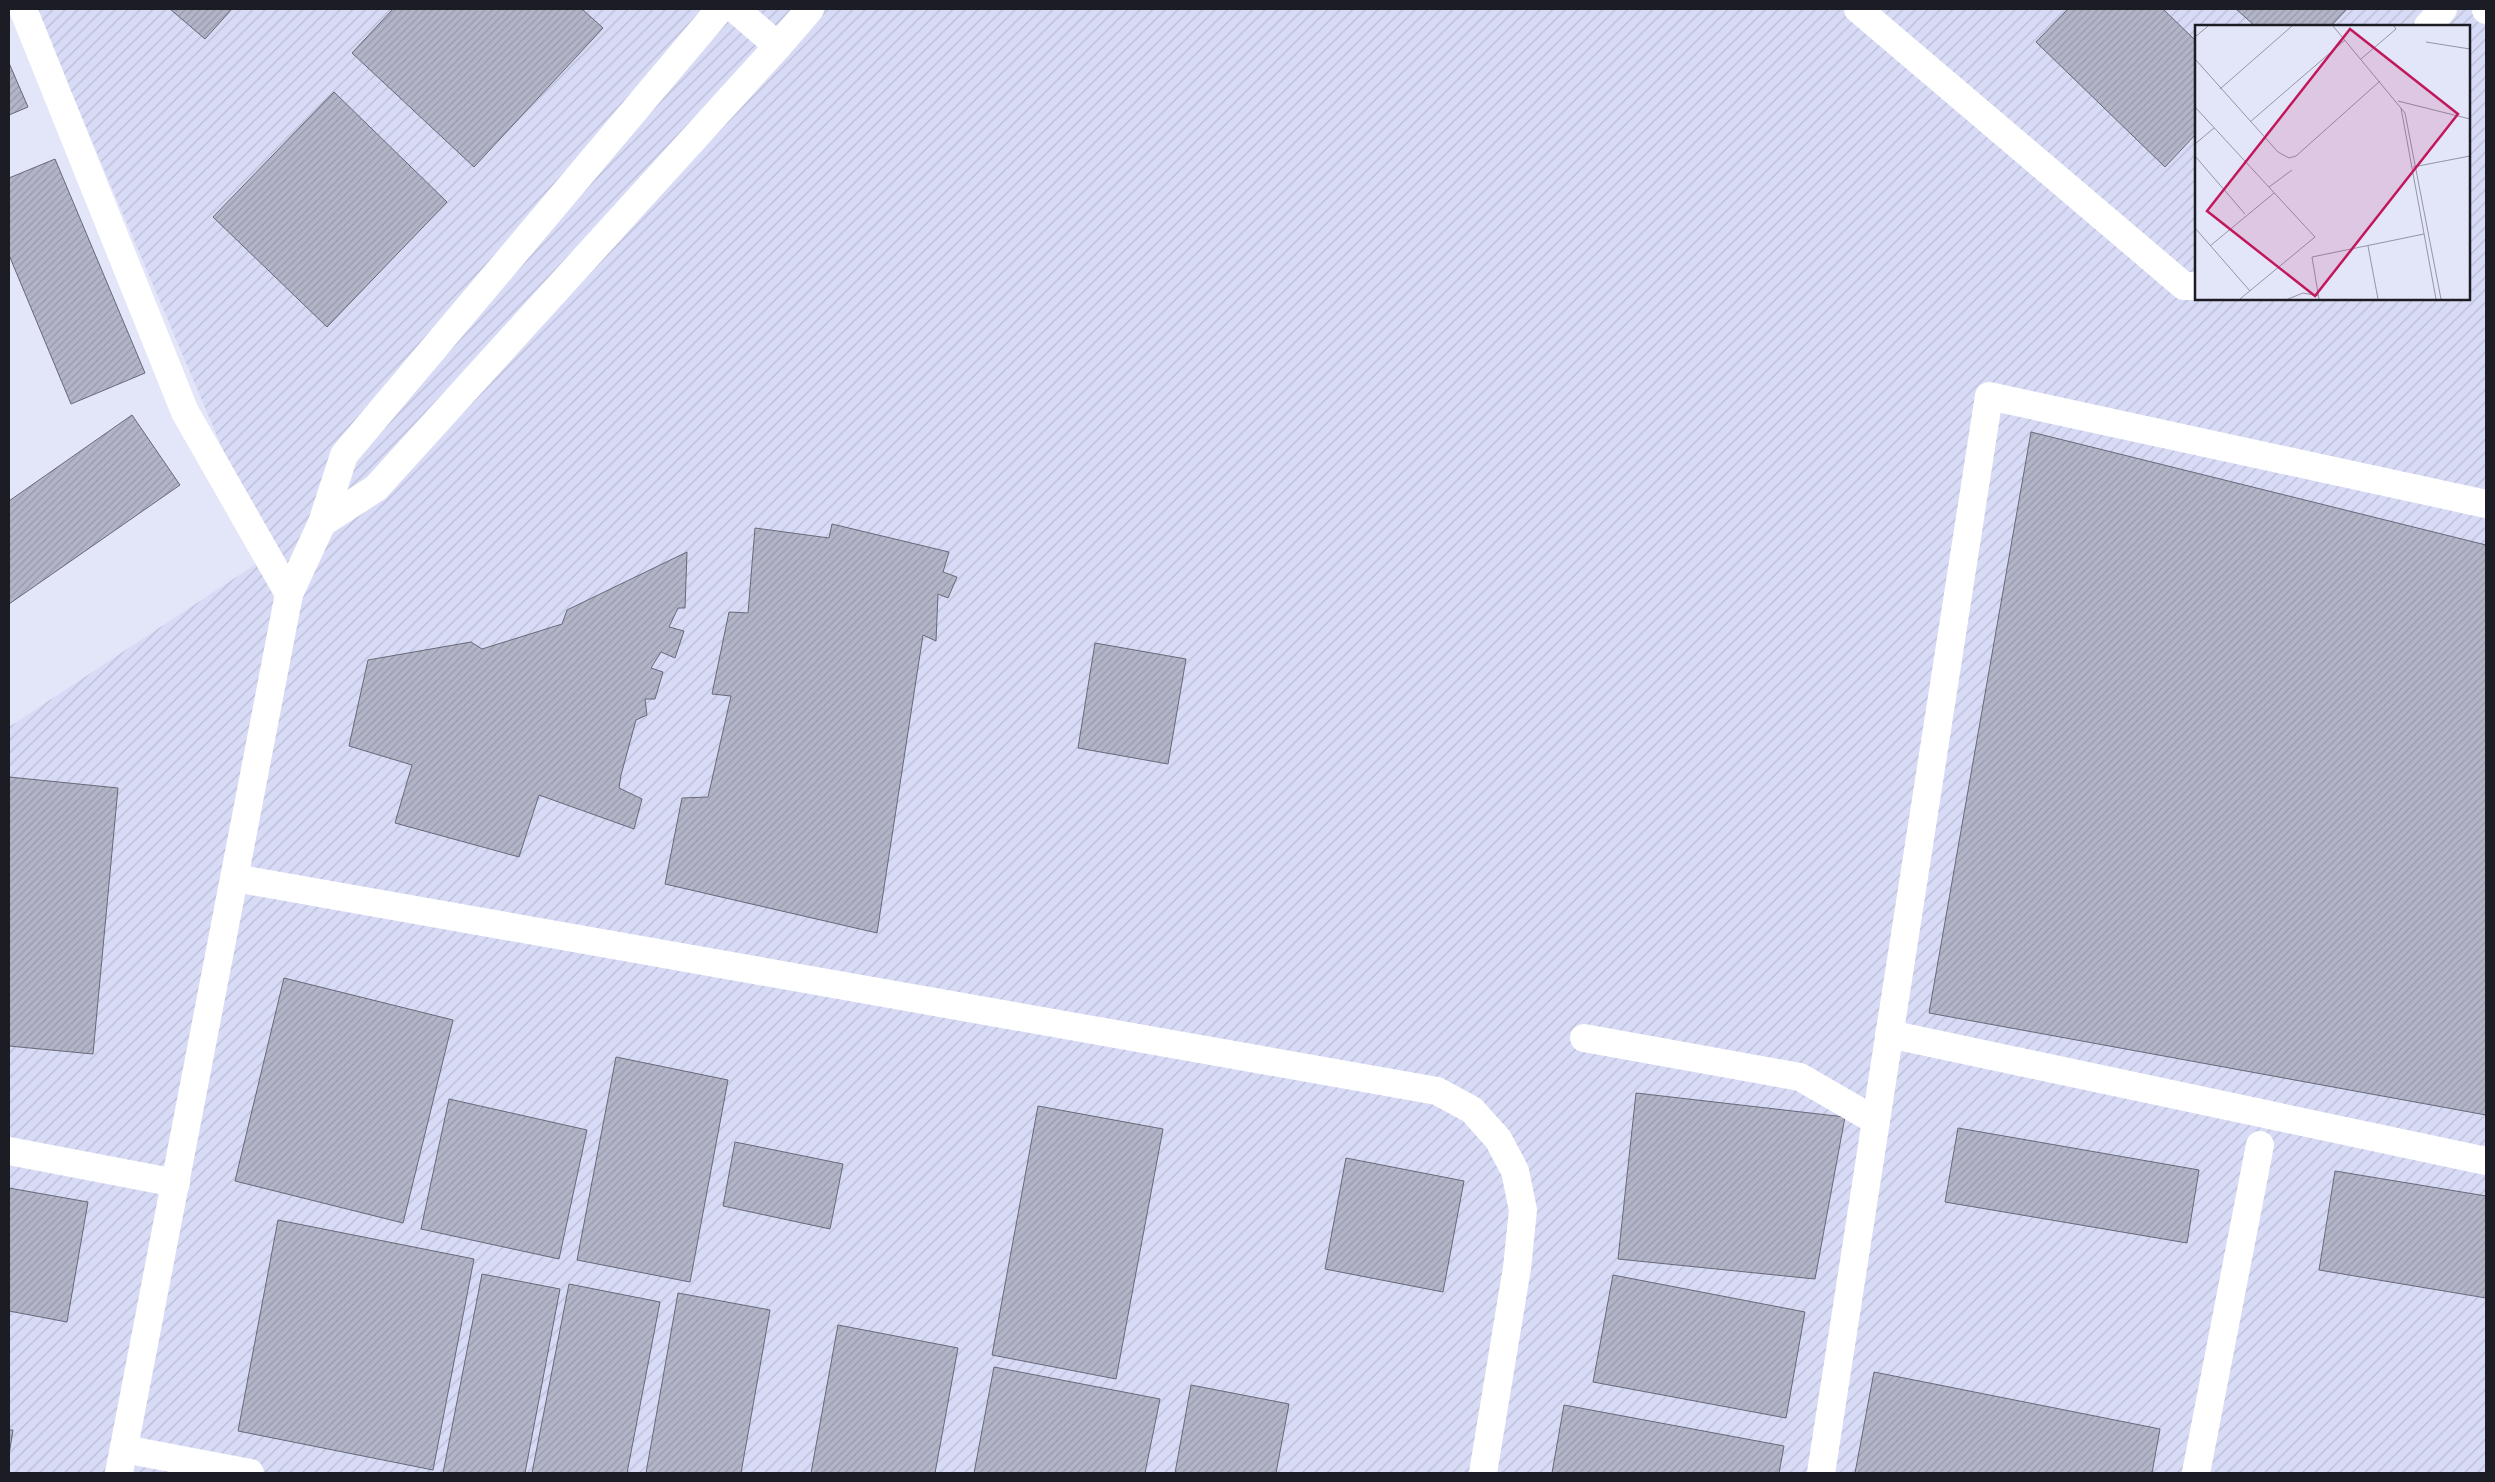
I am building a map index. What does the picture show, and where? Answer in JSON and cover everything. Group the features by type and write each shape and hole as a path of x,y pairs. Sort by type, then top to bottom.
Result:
{"street":[{"path":"23,9 185,412 289,594"},
{"path":"250,1473 122,1461 289,594 322,523 344,455 720,9"},
{"path":"735,9 778,46"},
{"path":"322,523 376,488 810,9"},
{"path":"1858,9 2184,286 2195,286"},
{"path":"2429,25 2443,9"},
{"path":"1821,1473 1989,396 2486,504"},
{"path":"235,878 1437,1091 1472,1110 1498,1139 1515,1171 1523,1210 1517,1268 1483,1473"},
{"path":"1889,1034 2486,1161"},
{"path":"1584,1038 1800,1077 1876,1122"},
{"path":"2196,1473 2260,1145"},
{"path":"9,1151 176,1183"}],"shaded area":[{"path":"36,9 2486,9 2486,1473 9,1473 9,727 268,556"}],"building":[{"path":"170,9 232,9 205,39"},
{"path":"393,9 582,9 603,28 474,167 352,53"},
{"path":"2068,9 2163,9 2195,40 2195,135 2165,167 2036,42"},
{"path":"2236,9 2347,9 2332,25 2254,25"},
{"path":"9,63 28,107 9,115"},
{"path":"334,92 447,202 327,327 213,217"},
{"path":"55,159 145,373 71,404 9,255 9,178"},
{"path":"132,415 180,485 9,604 9,501"},
{"path":"2031,432 2486,545 2486,1115 1929,1013"},
{"path":"832,524 949,552 943,572 957,577 948,598 938,594 936,641 923,635 877,933 665,884 682,798 708,797 731,696 712,694 729,612 748,613 755,528 829,538"},
{"path":"687,552 685,608 678,608 669,627 684,631 675,658 661,652 651,668 663,672 655,699 645,699 647,715 636,720 621,775 619,788 642,799 634,829 539,795 519,857 395,823 412,765 349,746 368,660 471,642 482,649 562,624 567,610"},
{"path":"1095,643 1186,659 1168,764 1078,748"},
{"path":"9,777 118,788 93,1054 9,1046"},
{"path":"284,978 453,1020 403,1223 235,1181"},
{"path":"616,1057 728,1080 690,1282 577,1260"},
{"path":"1636,1093 1845,1117 1815,1279 1618,1259"},
{"path":"449,1099 587,1130 559,1259 421,1229"},
{"path":"1038,1106 1163,1129 1116,1379 992,1355"},
{"path":"1958,1128 2199,1170 2187,1243 1945,1202"},
{"path":"735,1142 843,1164 830,1229 723,1206"},
{"path":"1346,1158 1464,1181 1443,1292 1325,1269"},
{"path":"2335,1171 2486,1196 2486,1298 2319,1270"},
{"path":"9,1188 88,1202 67,1322 9,1311"},
{"path":"278,1220 474,1259 433,1470 238,1431"},
{"path":"482,1274 560,1289 525,1473 443,1473"},
{"path":"1613,1275 1805,1312 1786,1418 1593,1382"},
{"path":"569,1284 660,1302 627,1473 532,1473"},
{"path":"678,1293 770,1310 741,1473 646,1473"},
{"path":"838,1325 958,1348 935,1473 811,1473"},
{"path":"994,1367 1160,1399 1145,1473 974,1473"},
{"path":"1874,1372 2160,1429 2152,1473 1855,1473"},
{"path":"1191,1385 1289,1404 1276,1473 1175,1473"},
{"path":"1564,1405 1784,1446 1779,1473 1552,1473"},
{"path":"9,1430 13,1430 9,1455"}]}
